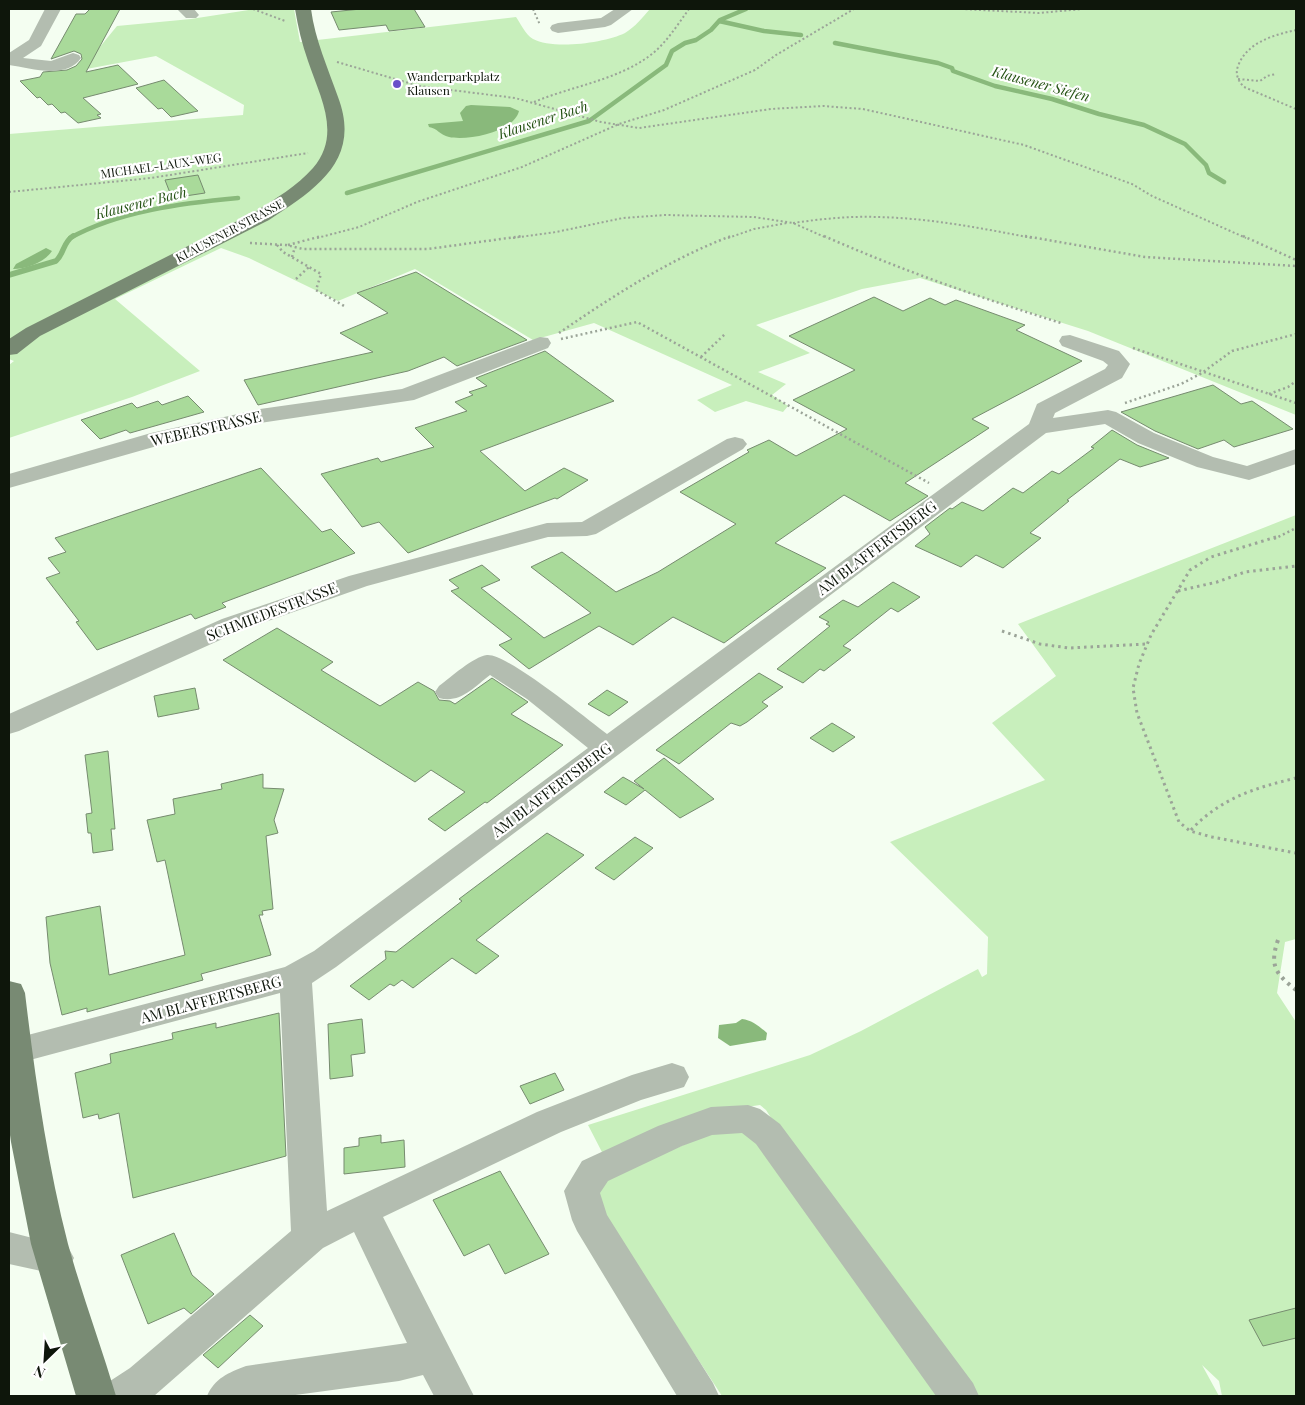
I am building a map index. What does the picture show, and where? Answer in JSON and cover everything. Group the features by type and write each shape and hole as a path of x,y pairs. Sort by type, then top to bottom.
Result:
{"main road":[{"name":"KLAUSENER STRASSE","path":"9,349 33,332 262,216 288,200 319,173 332,152 337,134 329,96 316,61 303,9"},
{"path":"9,993 15,1051 38,1194 75,1332 96,1396"}],"street":[{"path":"9,60 36,42 52,9"},
{"path":"558,28 605,22 625,9"},
{"path":"36,42 54,42"},
{"path":"9,60 53,66 73,58"},
{"path":"1070,341 1111,356 1119,364 1114,373 1045,408 1039,426 1108,417 1146,438 1205,462 1249,473 1296,456"},
{"name":"WEBERSTRASSE","path":"9,480 160,438 260,416 406,395 540,343"},
{"name":"AM BLAFFERTSBERG","path":"15,1051 295,977 333,953 1039,426"},
{"name":"SCHMIEDESTRASSE","path":"9,725 231,625 393,570 547,530 587,529 734,444"},
{"path":"449,692 489,663 537,693 607,749"},
{"path":"295,977 310,1237"},
{"path":"121,1396 144,1381 310,1237 360,1211 549,1122 632,1089 672,1078"},
{"path":"699,1396 590,1220 582,1191 596,1171 670,1136 711,1121 748,1119 768,1134 959,1396"},
{"path":"368,1223 454,1396"},
{"path":"9,1248 55,1258"},
{"path":"227,1396 246,1384 322,1375 433,1355"}],"path":[{"path":"9,9 34,9"},
{"path":"253,9 286,21"},
{"path":"534,102 599,80 652,54 689,9"},
{"path":"854,9 776,55 756,70 646,117 619,124 522,167 417,202 359,226 286,245 368,250 428,250 556,232 623,218 665,215 742,217 793,222 870,256 940,282"},
{"path":"962,9 1039,13 1083,9"},
{"path":"1296,30 1270,37 1244,53 1237,67 1238,79 1244,87 1296,108"},
{"path":"316,61 344,63 401,82 428,88 515,98 601,122 639,128 657,127 771,109 823,106 863,109 1024,145 1056,156 1132,184 1152,196 1296,260"},
{"path":"1238,79 1260,81 1267,76 1276,74"},
{"name":"MICHAEL-LAUX-WEG","path":"9,192 57,189 199,171 292,154 315,153"},
{"path":"540,343 558,334 594,308 712,242 764,227 819,218 861,216 908,220 977,229 1158,259 1296,266"},
{"path":"277,245 278,249 321,274 316,290 346,307"},
{"path":"292,257 295,247"},
{"path":"296,279 310,266"},
{"path":"578,335 637,322 950,494"},
{"path":"700,357 710,352 717,341 725,334"},
{"path":"1116,406 1181,384 1202,373 1232,351 1296,334"},
{"path":"1202,373 1296,403"},
{"path":"1268,394 1288,387 1296,381"},
{"path":"1296,528 1273,539 1210,557 1190,570 1147,644 1132,688 1137,713 1179,822 1190,831 1249,845 1296,853"},
{"path":"1177,591 1217,582 1245,572 1296,566"},
{"path":"1002,631 1040,644 1069,648 1147,644"},
{"path":"1190,831 1205,814 1222,805 1272,783 1296,778"},
{"path":"1278,940 1272,956 1272,962 1276,970 1296,990"},
{"path":"1290,985 1296,983"}],"shaded area":[{"path":"255,9 294,9 300,42 516,17 525,32 533,39 566,45 616,37 635,25 650,9 1296,9 1296,415 1088,331 920,278 862,289 756,325 810,353 758,372 786,384 772,395 788,406 783,412 746,401 715,412 697,400 732,385 594,323 533,340 415,269 338,301 249,258 221,248 115,299 200,371 132,397 9,438 9,365 14,361 9,359 9,134 243,115 244,105 156,56 81,70 117,26 191,19"},
{"path":"466,106 510,107 519,111 509,124 500,130 467,138 449,137 429,127 428,124 463,121 460,113"},
{"path":"46,248 52,251 40,262 13,269 16,264"},
{"path":"1296,515 1296,939 1285,942 1277,993 1296,1022 1296,1396 1222,1396 1219,1381 1202,1365 1219,1396 973,1396 766,1110 760,1105 719,1111 604,1156 588,1125 810,1055 861,1031 978,969 982,977 987,974 988,937 890,842 1045,780 992,723 1056,676 1018,624"},
{"path":"742,1019 752,1022 767,1033 766,1040 730,1046 718,1038 719,1025 736,1023"},
{"path":"749,1132 768,1140 950,1396 722,1396 607,1220 599,1193 603,1180 711,1133"}],"building":[{"path":"90,9 120,9 86,72 118,65 138,84 83,98 101,114 97,115 101,118 78,123 65,112 61,113 52,104 48,105 40,97 37,98 20,81 40,77 43,72 67,70 76,66 82,59 81,54 74,51 51,59 76,14 85,14"},
{"path":"361,9 414,9 425,27 389,31 386,25 339,30 331,12"},
{"path":"164,80 198,111 171,117 162,108 158,109 136,88"},
{"path":"198,175 205,193 172,198 165,180"},
{"path":"416,272 527,340 457,366 444,357 408,371 258,405 244,380 373,352 340,333 388,313 357,293"},
{"path":"874,297 903,311 930,298 945,305 956,300 1025,325 1016,330 1082,361 972,419 989,428 905,483 928,496 890,521 844,495 775,543 826,568 724,643 673,617 633,645 599,626 529,669 499,645 512,639 451,591 459,588 449,580 482,565 500,580 481,588 544,638 591,613 531,567 562,552 616,592 658,572 736,524 680,492 749,452 747,450 769,440 796,456 847,429 793,400 855,370 789,336"},
{"path":"545,351 614,401 480,451 525,491 564,468 588,480 557,499 555,498 408,553 379,522 362,527 321,474 378,458 381,462 434,447 415,428 467,411 455,402 473,395 469,392 487,386 476,378"},
{"path":"1213,385 1241,404 1252,401 1293,429 1234,447 1224,440 1198,449 1155,431 1121,412"},
{"path":"188,396 204,412 130,433 126,430 100,439 81,420 132,403 137,408 158,401 162,405"},
{"path":"1112,430 1137,445 1169,458 1140,467 1120,459 1067,500 1069,501 1030,533 1041,538 1003,568 976,555 961,567 915,546 930,534 925,527 950,508 952,509 962,502 983,511 1013,488 1023,493 1052,471 1059,474 1094,448 1091,447"},
{"path":"261,468 322,532 331,529 355,553 222,603 226,607 195,619 191,614 97,650 76,622 79,621 46,578 60,573 48,558 66,552 55,538"},
{"path":"893,582 920,597 898,612 891,608 843,646 851,650 824,671 820,669 803,683 777,669 830,626 826,624 829,622 819,617 843,600 858,607"},
{"path":"277,628 333,662 321,670 380,706 418,682 434,691 439,700 450,701 455,704 492,678 528,702 511,714 563,745 487,803 485,802 445,831 428,819 465,792 431,770 415,782 223,660"},
{"path":"759,673 783,687 762,702 768,706 747,722 740,726 731,723 679,764 656,750"},
{"path":"195,688 199,709 158,717 154,696"},
{"path":"607,690 628,702 609,716 588,704"},
{"path":"832,723 855,737 833,752 810,738"},
{"path":"108,751 115,829 111,829 113,850 93,853 91,833 88,833 86,814 92,813 85,755"},
{"path":"664,758 714,799 680,818 645,790 626,805 604,792 623,777 644,789 634,781"},
{"path":"263,774 263,788 284,789 274,820 278,833 266,836 273,909 262,911 263,915 259,915 271,955 201,974 203,980 87,1012 87,1008 62,1015 50,963 46,917 100,906 109,975 185,955 165,860 157,862 147,820 175,814 173,799 222,789 221,784"},
{"path":"547,833 584,855 476,940 499,956 476,974 452,958 413,988 402,980 394,986 390,984 369,1000 350,986 386,959 385,951 396,952 462,901 459,899"},
{"path":"635,837 653,848 614,880 595,868"},
{"path":"279,1013 286,1156 133,1198 119,1113 99,1119 98,1114 83,1118 75,1073 111,1063 110,1054 173,1039 172,1033 216,1023 216,1028"},
{"path":"362,1019 365,1053 351,1055 353,1076 330,1079 328,1024"},
{"path":"555,1073 564,1090 530,1104 520,1086"},
{"path":"381,1135 381,1143 404,1140 405,1167 344,1174 344,1148 359,1146 359,1138"},
{"path":"500,1171 549,1254 505,1274 489,1244 464,1256 433,1200"},
{"path":"174,1233 192,1275 214,1294 191,1314 184,1308 148,1324 121,1255"},
{"path":"1296,1308 1296,1338 1263,1346 1249,1320"},
{"path":"250,1315 263,1326 218,1368 203,1355"}],"waterway":[{"name":"Klausener Bach","path":"719,21 746,9"},
{"name":"Klausener Bach","path":"347,193 589,121 666,65 672,51 685,43 696,40 711,30 719,21"},
{"name":"Klausener Siefen","path":"719,21 764,31 801,35"},
{"name":"Klausener Siefen","path":"835,43 938,63 952,68 953,71 995,86 1052,99 1099,114 1144,125 1185,144 1206,165 1209,173 1224,182"},
{"name":"Klausener Bach","path":"72,237 109,221 130,215 174,206 238,198"},
{"name":"Klausener Bach","path":"9,275 56,261 67,241 72,237"}],"place":[{"name":"Wanderparkplatz Klausen","path":"397,84"}]}
